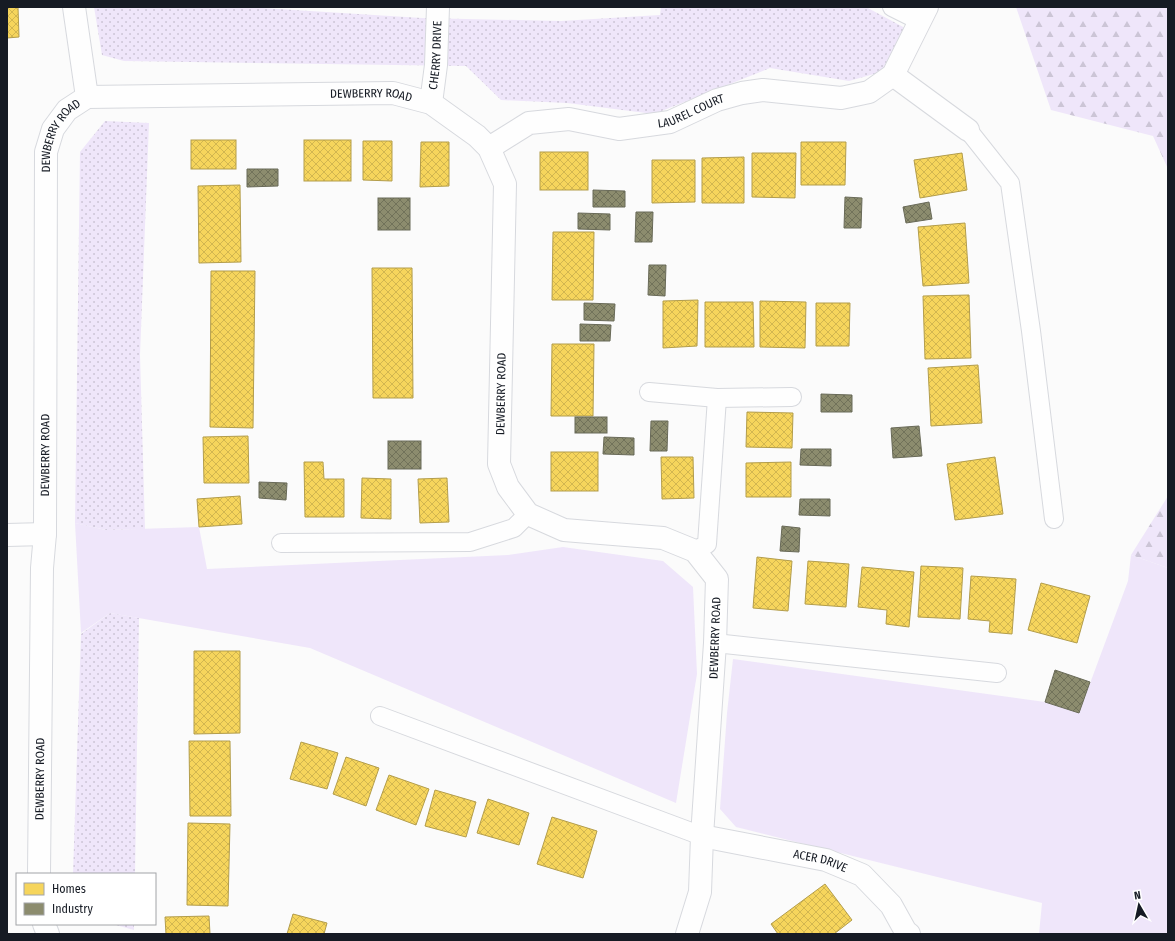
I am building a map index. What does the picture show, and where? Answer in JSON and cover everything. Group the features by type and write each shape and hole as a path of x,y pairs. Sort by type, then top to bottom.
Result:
{"street":[{"path":"74,7 87,97"},
{"name":"CHERRY DRIVE","path":"431,103 436,64 438,7"},
{"name":"LAUREL COURT","path":"489,148 529,123 569,119 619,129 670,122 717,100 742,93 762,90 841,98 869,92 893,75 925,12"},
{"path":"893,75 968,130"},
{"name":"DEWBERRY ROAD","path":"39,873 42,568 45,534 46,152 53,128 66,110 87,97 394,93 431,103 477,136 489,148 505,184 499,464 508,487 528,514 564,530 663,538 695,550 717,579 715,643 702,836 700,892 688,934"},
{"path":"7,535 45,534"},
{"name":"ACER DRIVE","path":"702,836 826,860 862,875 891,905 906,932 909,934"}],"lane":[{"path":"892,7 925,12"},
{"path":"968,130 1010,183 1031,331 1054,519"},
{"path":"649,392 717,398 792,397"},
{"path":"695,550 708,544 717,398"},
{"path":"281,543 470,542 514,528 528,514"},
{"path":"715,643 997,673"},
{"path":"380,716 702,836"}],"green space":[{"path":"94,7 246,7 422,18 561,21 660,15 661,7 866,7 905,28 881,72 849,81 770,68 654,114 567,103 501,100 466,66 124,61 102,55"},
{"path":"1016,7 1168,7 1168,169 1153,136 1051,110"},
{"path":"105,121 149,123 140,355 145,529 106,530 75,523 80,152"},
{"path":"1168,496 1168,568 1131,555"},
{"path":"75,523 106,530 199,527 207,569 508,555 563,547 663,561 693,587 697,674 676,803 310,648 110,613 81,633"},
{"path":"1131,555 1168,568 1168,934 1039,934 1042,903 736,827 720,809 727,713 733,659 1045,702 1079,713 1128,581"},
{"path":"110,613 139,618 135,873 73,873 81,634"},
{"path":"116,925 134,925 134,930"}],"building: Homes":[{"path":"7,7 18,7 19,37 7,38"},
{"path":"191,140 236,140 236,169 191,169"},
{"path":"304,140 351,140 351,181 304,181"},
{"path":"363,141 392,141 392,181 363,180"},
{"path":"421,142 449,142 449,186 420,187"},
{"path":"801,142 846,142 845,185 801,185"},
{"path":"540,152 588,152 588,190 540,190"},
{"path":"752,153 796,153 795,198 752,197"},
{"path":"962,153 967,190 920,198 914,160"},
{"path":"744,157 744,203 702,203 702,158"},
{"path":"652,160 695,160 695,202 652,203"},
{"path":"240,185 241,262 199,263 198,186"},
{"path":"965,223 969,283 923,286 918,227"},
{"path":"553,232 594,232 593,300 552,300"},
{"path":"372,268 412,268 413,398 373,398"},
{"path":"211,271 255,271 253,428 210,427"},
{"path":"969,295 971,358 925,359 923,296"},
{"path":"698,300 697,346 663,348 663,301"},
{"path":"760,301 806,302 805,348 760,347"},
{"path":"705,302 753,302 754,347 705,347"},
{"path":"816,303 850,303 849,346 816,346"},
{"path":"552,344 594,344 593,416 551,416"},
{"path":"978,365 982,423 931,426 928,368"},
{"path":"747,412 793,413 792,448 746,447"},
{"path":"248,436 249,483 204,483 203,437"},
{"path":"551,452 598,452 598,491 551,491"},
{"path":"661,457 693,457 694,498 662,499"},
{"path":"995,457 1003,514 955,520 947,464"},
{"path":"304,462 323,462 324,479 344,479 344,517 305,517"},
{"path":"791,462 791,497 746,497 746,463"},
{"path":"362,478 391,479 391,519 361,518"},
{"path":"447,478 449,522 420,523 418,479"},
{"path":"240,496 242,524 199,527 197,499"},
{"path":"757,557 792,561 788,611 753,608"},
{"path":"808,561 849,564 846,607 805,604"},
{"path":"921,566 963,568 960,619 918,617"},
{"path":"862,567 914,572 909,627 886,624 887,610 858,607"},
{"path":"971,576 1016,579 1012,634 989,632 990,621 968,619"},
{"path":"1041,583 1090,596 1077,643 1028,630"},
{"path":"194,651 240,651 240,733 194,734"},
{"path":"189,741 230,741 231,816 190,816"},
{"path":"301,742 338,753 327,789 290,779"},
{"path":"346,757 379,768 366,806 333,794"},
{"path":"389,775 429,789 416,825 376,810"},
{"path":"435,790 476,802 466,837 425,826"},
{"path":"488,799 529,813 519,845 477,833"},
{"path":"552,817 597,831 583,878 537,864"},
{"path":"188,823 230,824 228,906 187,905"},
{"path":"825,884 852,920 834,934 778,934 771,924"},
{"path":"293,914 327,923 324,934 287,934"},
{"path":"209,916 210,934 166,934 165,917"}],"building: Industry":[{"path":"247,169 278,169 278,186 247,187"},
{"path":"593,190 625,191 625,207 593,207"},
{"path":"845,197 862,198 861,228 844,228"},
{"path":"378,198 410,198 410,230 378,230"},
{"path":"929,202 932,219 906,223 903,207"},
{"path":"636,212 653,212 652,242 635,242"},
{"path":"578,213 610,214 610,230 578,229"},
{"path":"649,265 666,265 665,296 648,295"},
{"path":"584,303 615,304 614,321 584,320"},
{"path":"580,324 611,325 610,341 580,341"},
{"path":"821,394 852,395 852,412 821,412"},
{"path":"575,417 607,417 607,433 575,433"},
{"path":"651,421 668,421 667,451 650,451"},
{"path":"919,426 922,456 893,458 891,428"},
{"path":"604,437 634,438 634,455 603,454"},
{"path":"388,441 421,441 421,469 388,469"},
{"path":"801,449 831,449 831,466 800,465"},
{"path":"259,482 287,483 286,500 259,498"},
{"path":"800,499 830,499 830,516 799,515"},
{"path":"782,526 800,528 799,552 780,551"},
{"path":"1055,670 1090,682 1079,713 1045,702"}]}
